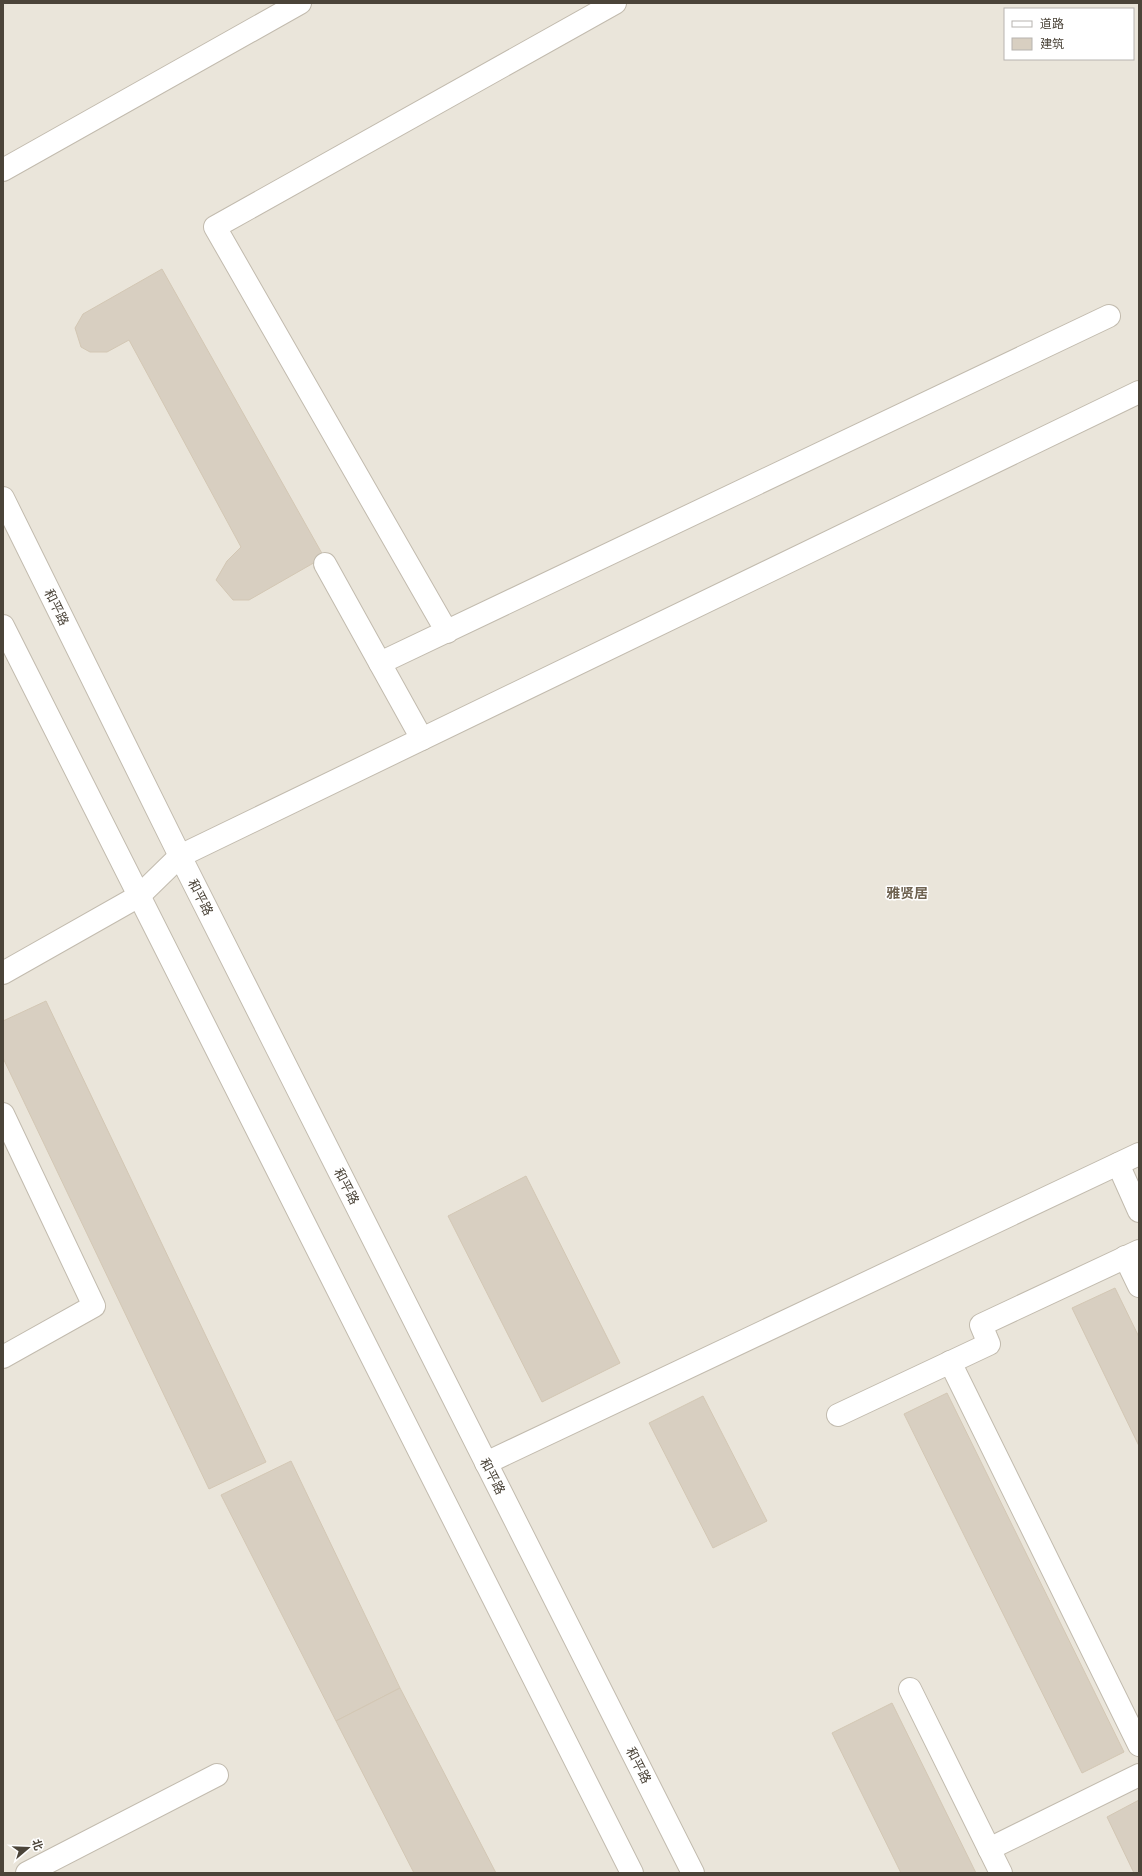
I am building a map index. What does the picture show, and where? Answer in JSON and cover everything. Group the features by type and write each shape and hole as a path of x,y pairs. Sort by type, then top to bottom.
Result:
{"street":[{"path":"3,170 300,3"},
{"path":"447,632 215,227 615,3"},
{"path":"380,663 1109,316"},
{"path":"3,973 139,896 180,856 1139,392"},
{"name":"和平路","path":"3,498 180,856 693,1873"},
{"path":"325,564 422,739"},
{"path":"3,626 630,1872"},
{"path":"3,1114 94,1306 3,1357"},
{"path":"486,1463 1139,1154"},
{"path":"1118,1164 1139,1211"},
{"path":"838,1415 989,1344 981,1325 1132,1254 1139,1286"},
{"path":"950,1362 1139,1745"},
{"path":"910,1689 1001,1873"},
{"path":"27,1873 217,1775"},
{"path":"989,1849 1139,1775"}],"shaded area":[{"path":"3,3 1139,3 1139,1873 3,1873"}],"building":[{"path":"162,269 324,557 249,600 233,600 216,580 227,561 241,547 129,340 107,352 90,352 81,347 75,328 83,314"},
{"path":"46,1001 266,1462 209,1489 3,1058 3,1021"},
{"path":"526,1176 620,1363 542,1402 448,1216"},
{"path":"1115,1288 1139,1337 1139,1446 1072,1308"},
{"path":"947,1393 1124,1752 1082,1773 904,1414"},
{"path":"703,1396 767,1521 713,1548 649,1423"},
{"path":"291,1461 400,1688 336,1721 221,1495"},
{"path":"400,1688 496,1873 414,1873 336,1721"},
{"path":"892,1703 976,1873 901,1873 832,1733"},
{"path":"1139,1800 1139,1873 1134,1873 1107,1817"}],"district":[{"name":"雅贤居","path":"907,893"}]}
